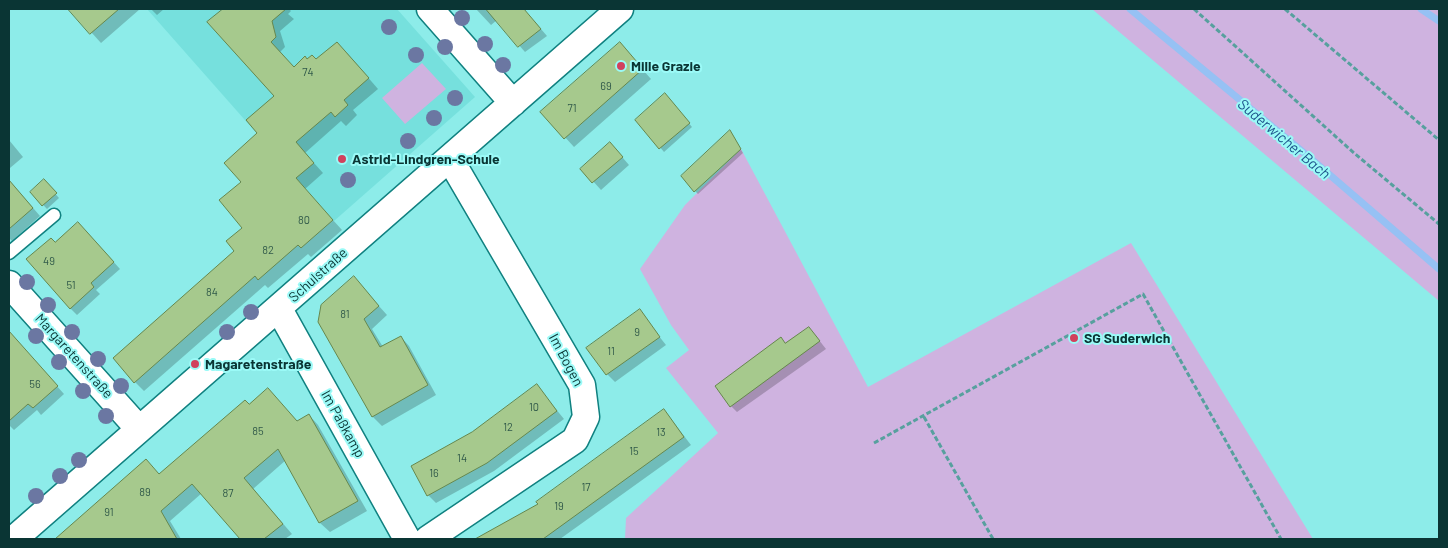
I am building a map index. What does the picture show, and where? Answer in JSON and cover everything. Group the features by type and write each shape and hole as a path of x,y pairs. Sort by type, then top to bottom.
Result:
{"street":[{"path":"430,9 513,103"},
{"name":"Schulstraße","path":"14,539 620,9"},
{"name":"Im Bogen","path":"428,539 575,440 586,417 582,385 450,159"},
{"name":"Margaretenstraße","path":"9,284 139,429"},
{"name":"Im Paßkamp","path":"279,309 408,539"}],"lane":[{"path":"9,252 54,215"}],"path":[{"path":"1194,9 1354,153 1439,224"},
{"path":"1285,9 1439,140"},
{"path":"874,443 1143,294 1281,539"},
{"path":"924,417 993,539"}],"shaded area":[{"name":"Astrid-Lindgren-Schule","path":"147,9 397,9 475,97 334,221"},
{"path":"1092,9 1439,9 1439,301"},
{"path":"422,63 446,89 405,124 382,98"},
{"name":"SG Suderwich","path":"741,149 868,387 1131,243 1313,539 625,539 626,518 718,433 666,368 689,350 671,325 640,269 685,205"}],"building":[{"path":"68,9 119,9 90,34"},
{"path":"223,9 286,9 272,21 276,37 271,42 294,67 305,56 307,59 312,55 316,59 337,42 369,78 344,100 348,105 335,117 331,112 296,142 314,163 296,178 333,220 301,248 298,245 258,280 255,276 134,383 113,358 234,251 226,241 242,228 219,200 241,182 224,163 257,133 246,120 274,96 207,22"},
{"path":"486,9 524,9 541,29 518,47"},
{"path":"620,42 643,69 564,139 540,112"},
{"path":"665,93 690,123 659,149 635,120"},
{"path":"730,130 741,149 694,192 681,176"},
{"path":"610,142 623,157 592,183 580,169"},
{"path":"44,179 57,193 42,206 30,192"},
{"path":"9,180 33,208 9,229"},
{"path":"78,222 114,262 91,283 94,287 70,309 26,259 51,238 55,242"},
{"path":"354,276 379,306 364,319 380,347 401,336 428,385 372,417 318,322 321,305"},
{"path":"640,309 660,337 606,375 586,348"},
{"path":"809,327 820,341 730,407 715,386 781,337 785,343"},
{"path":"9,331 58,386 33,408 28,404 9,421"},
{"path":"537,384 557,411 487,463 427,496 411,466 472,432"},
{"path":"268,388 297,421 309,414 358,501 319,523 278,449 244,478 283,524 264,539 240,539 192,484 161,511 177,539 55,539 146,459 159,474 245,400 249,404"},
{"path":"664,409 684,437 543,539 475,539 538,504 536,502"}],"waterway":[{"name":"Suderwicher Bach","path":"1130,9 1309,157 1439,269"},
{"name":"Suderwicher Bach","path":"1421,9 1439,21"}],"place":[{"name":"Mille Grazie","path":"621,66"},
{"name":"Astrid-Lindgren-Schule","path":"342,159"},
{"name":"SG Suderwich","path":"1074,338"},
{"name":"Magaretenstraße","path":"195,364"}]}
